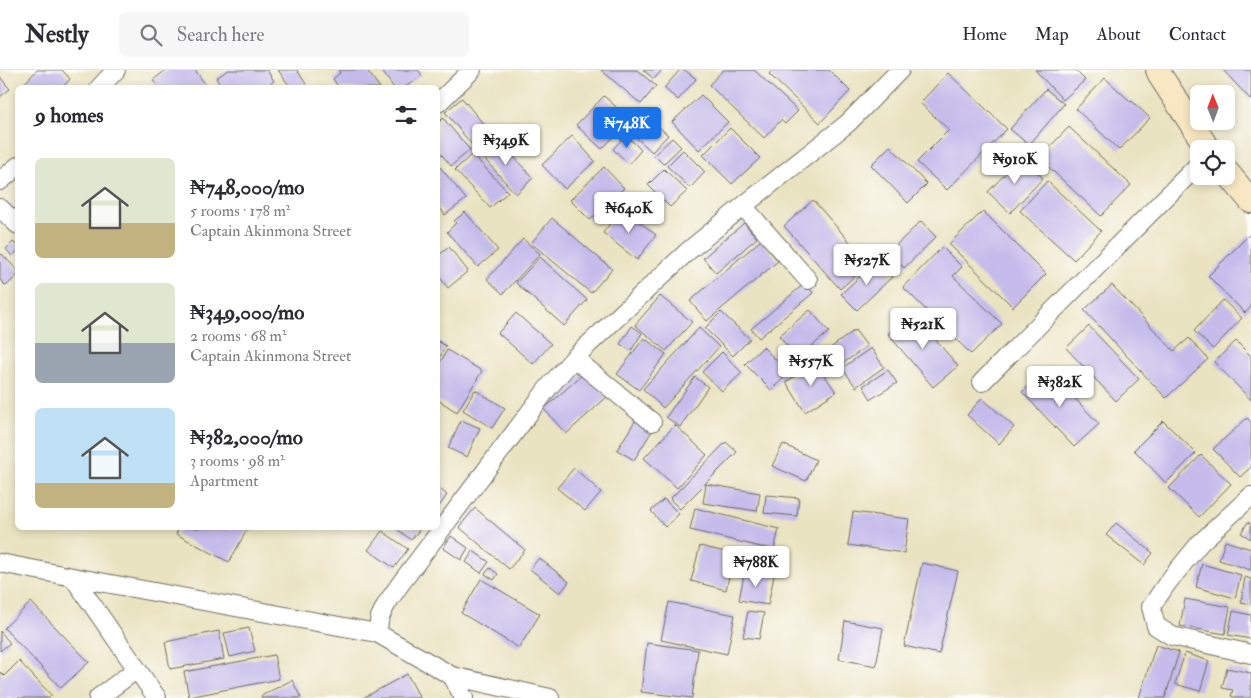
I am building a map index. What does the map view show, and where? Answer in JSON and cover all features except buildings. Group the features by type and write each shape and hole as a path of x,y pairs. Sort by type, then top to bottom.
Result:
{"street":[{"path":"102,85 116,70"},
{"path":"440,101 472,70"},
{"path":"377,633 380,617 401,583 548,388 574,358 687,252 848,123 900,70"},
{"path":"1158,70 1202,140"},
{"path":"0,181 15,168"},
{"path":"982,382 1190,173"},
{"path":"1235,182 1251,201"},
{"path":"743,206 808,280"},
{"path":"0,208 15,222"},
{"path":"574,358 652,422"},
{"path":"1251,496 1200,543 1168,582 1151,608 1156,626 1172,636 1251,654"},
{"path":"0,563 377,633 452,676 550,698"},
{"path":"73,578 157,698"},
{"path":"98,698 137,669"},
{"path":"452,676 464,698"}]}
